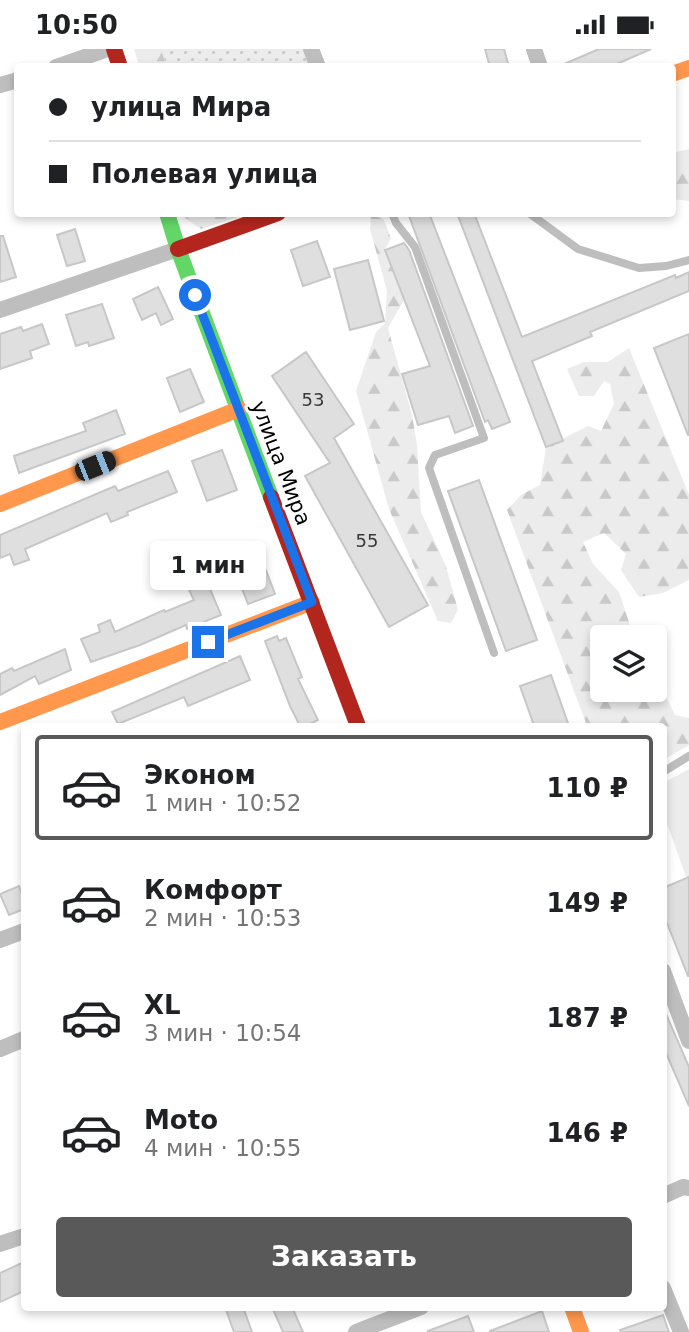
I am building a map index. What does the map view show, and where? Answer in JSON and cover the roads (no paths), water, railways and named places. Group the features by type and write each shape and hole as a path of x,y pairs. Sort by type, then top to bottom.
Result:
{"street":[{"path":"68,63 108,49"},
{"name":"улица Мира","path":"168,217 357,723"},
{"path":"0,310 267,217"},
{"path":"0,504 239,409"},
{"path":"0,722 312,602"},
{"path":"0,940 21,931"},
{"path":"667,982 689,1041"},
{"path":"0,1049 21,1040"},
{"path":"667,1194 683,1187 689,1188"},
{"path":"0,1244 21,1237"},
{"path":"667,1298 681,1332"},
{"path":"356,1332 411,1311"},
{"path":"574,1311 582,1332"}],"lane":[{"path":"395,217 415,247 484,438 435,455 429,468 494,653"},
{"path":"534,217 578,249 639,268 666,267 689,260"},
{"path":"667,770 689,756"}]}
